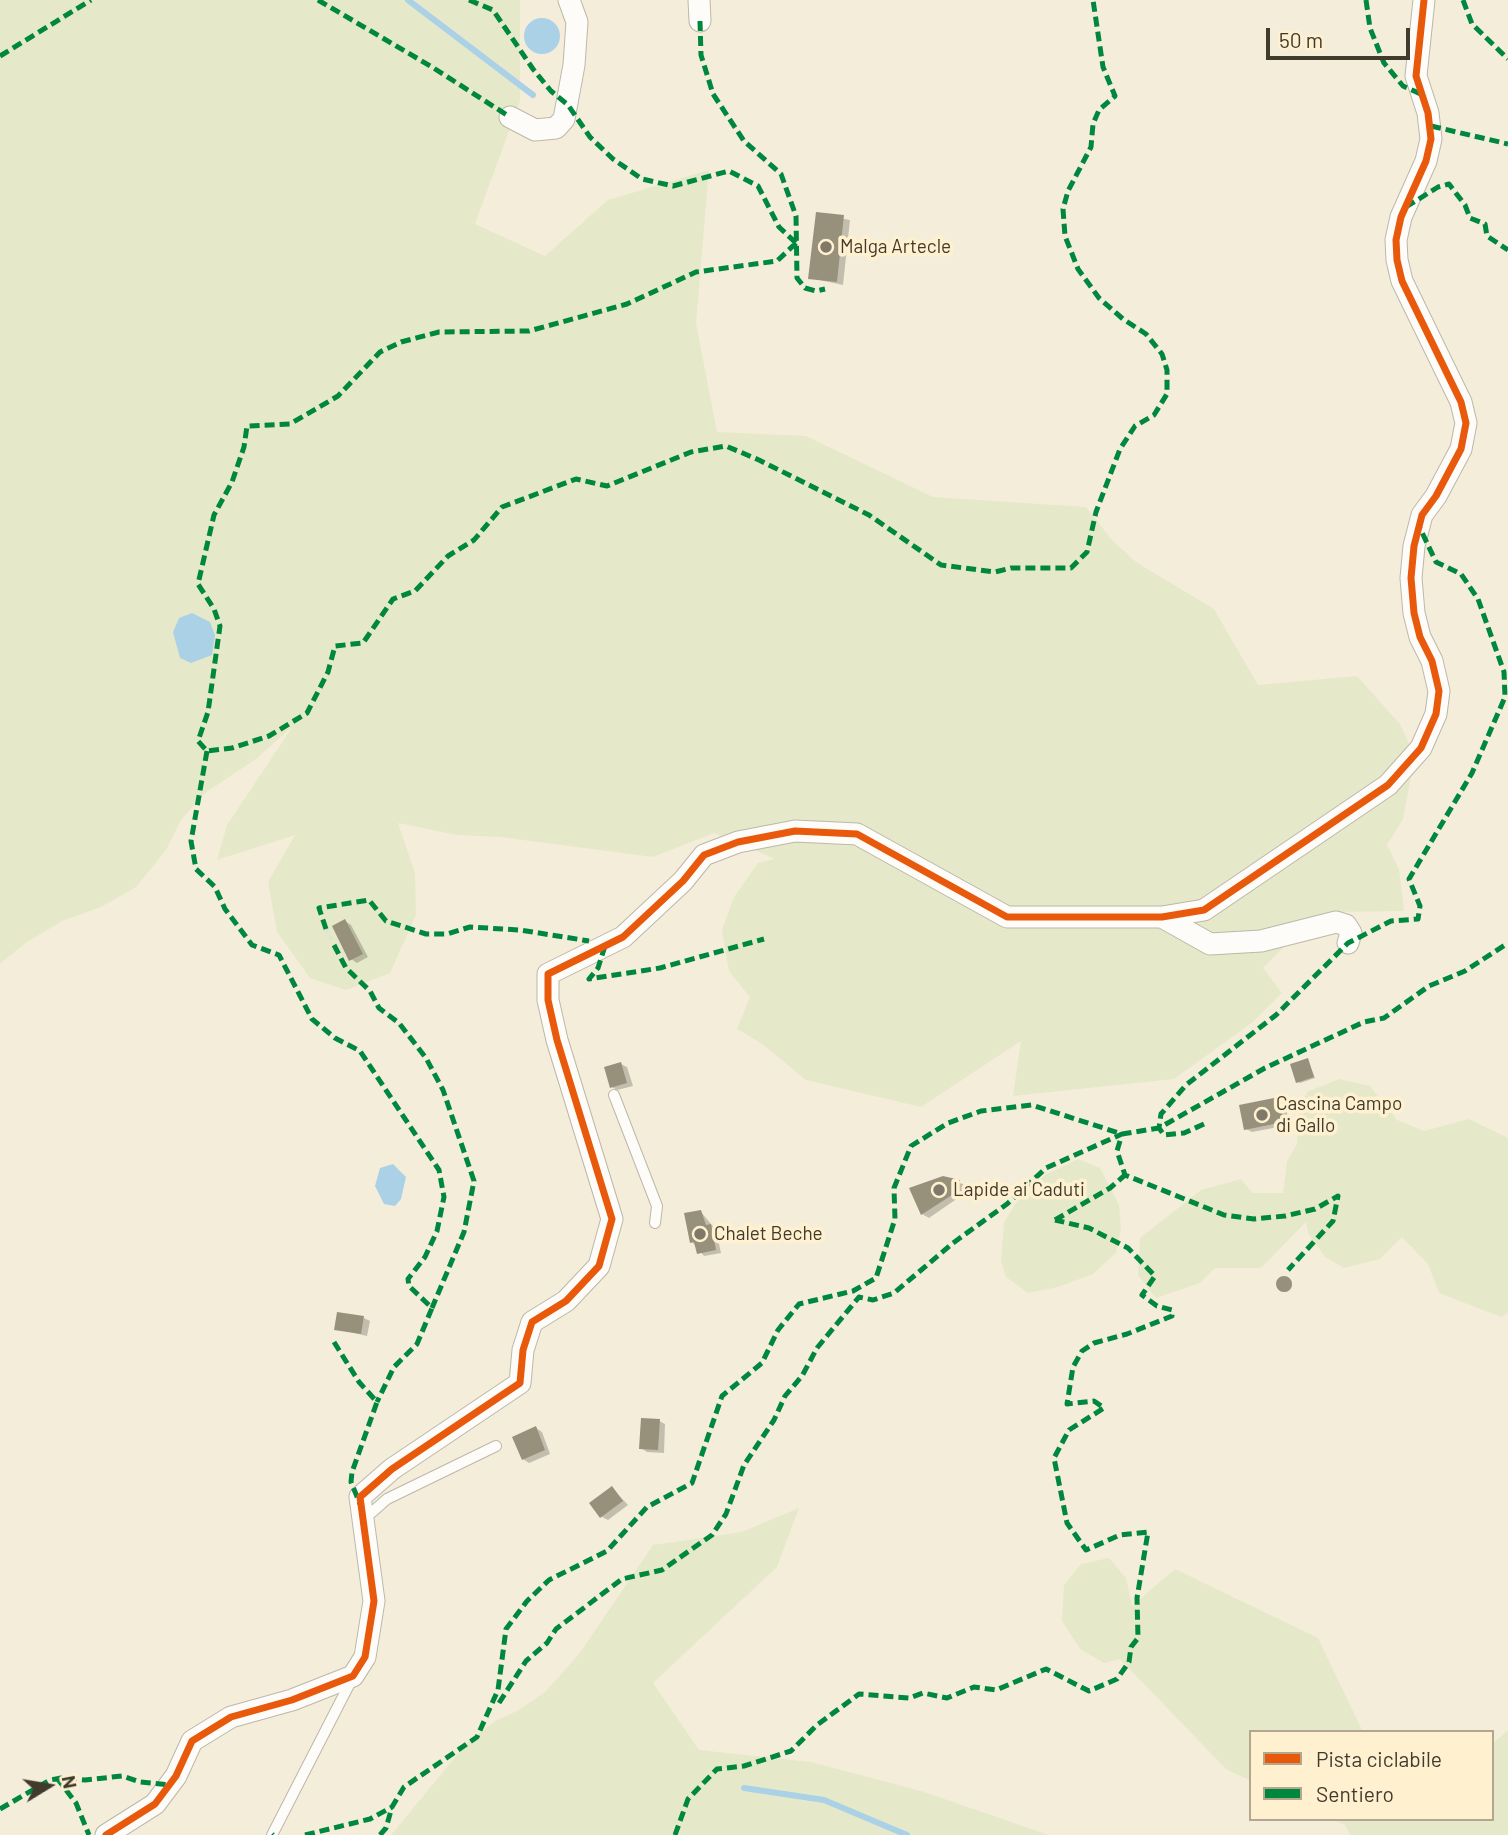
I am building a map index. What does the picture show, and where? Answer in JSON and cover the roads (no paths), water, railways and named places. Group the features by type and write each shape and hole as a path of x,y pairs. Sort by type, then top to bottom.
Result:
{"street":[{"path":"510,117 535,130 556,128 564,120 574,65 578,22 569,0"},
{"path":"106,1835 155,1804 176,1776 192,1741 231,1717 292,1700 353,1676 365,1657 374,1601 360,1497 384,1476 520,1383 523,1350 532,1322 566,1301 599,1266 612,1219 557,1040 548,1000 548,974 623,937 683,881 704,855 738,842 795,831 857,834 1007,917 1162,918 1204,910 1388,785 1421,748 1436,714 1439,691 1432,661 1420,637 1414,613 1411,578 1414,546 1422,515 1436,496 1461,449 1466,423 1461,402 1402,281 1396,260 1396,240 1401,217 1426,161 1431,139 1428,113 1416,76 1424,0"},
{"path":"1162,918 1210,944 1261,941 1336,922 1346,925 1351,933 1348,943"}],"lane":[{"path":"614,1095 657,1206 655,1223"},
{"path":"362,1521 387,1499 496,1446"},
{"path":"272,1835 353,1676"}],"water":[{"path":"542,18 555,23 560,36 555,49 542,54 529,49 524,36 529,23"},
{"path":"192,613 210,622 215,635 212,655 191,663 180,658 173,632 179,618"},
{"path":"393,1164 406,1177 401,1199 395,1206 384,1204 375,1186 380,1168"}],"waterway":[{"path":"408,0 533,95"},
{"path":"744,1788 824,1800 907,1835"}],"place":[{"name":"Malga Artecle","path":"826,247"},
{"name":"Cascina Campo di Gallo","path":"1262,1115"},
{"name":"Lapide ai Caduti","path":"939,1190"},
{"name":"Chalet Beche","path":"700,1234"}]}
